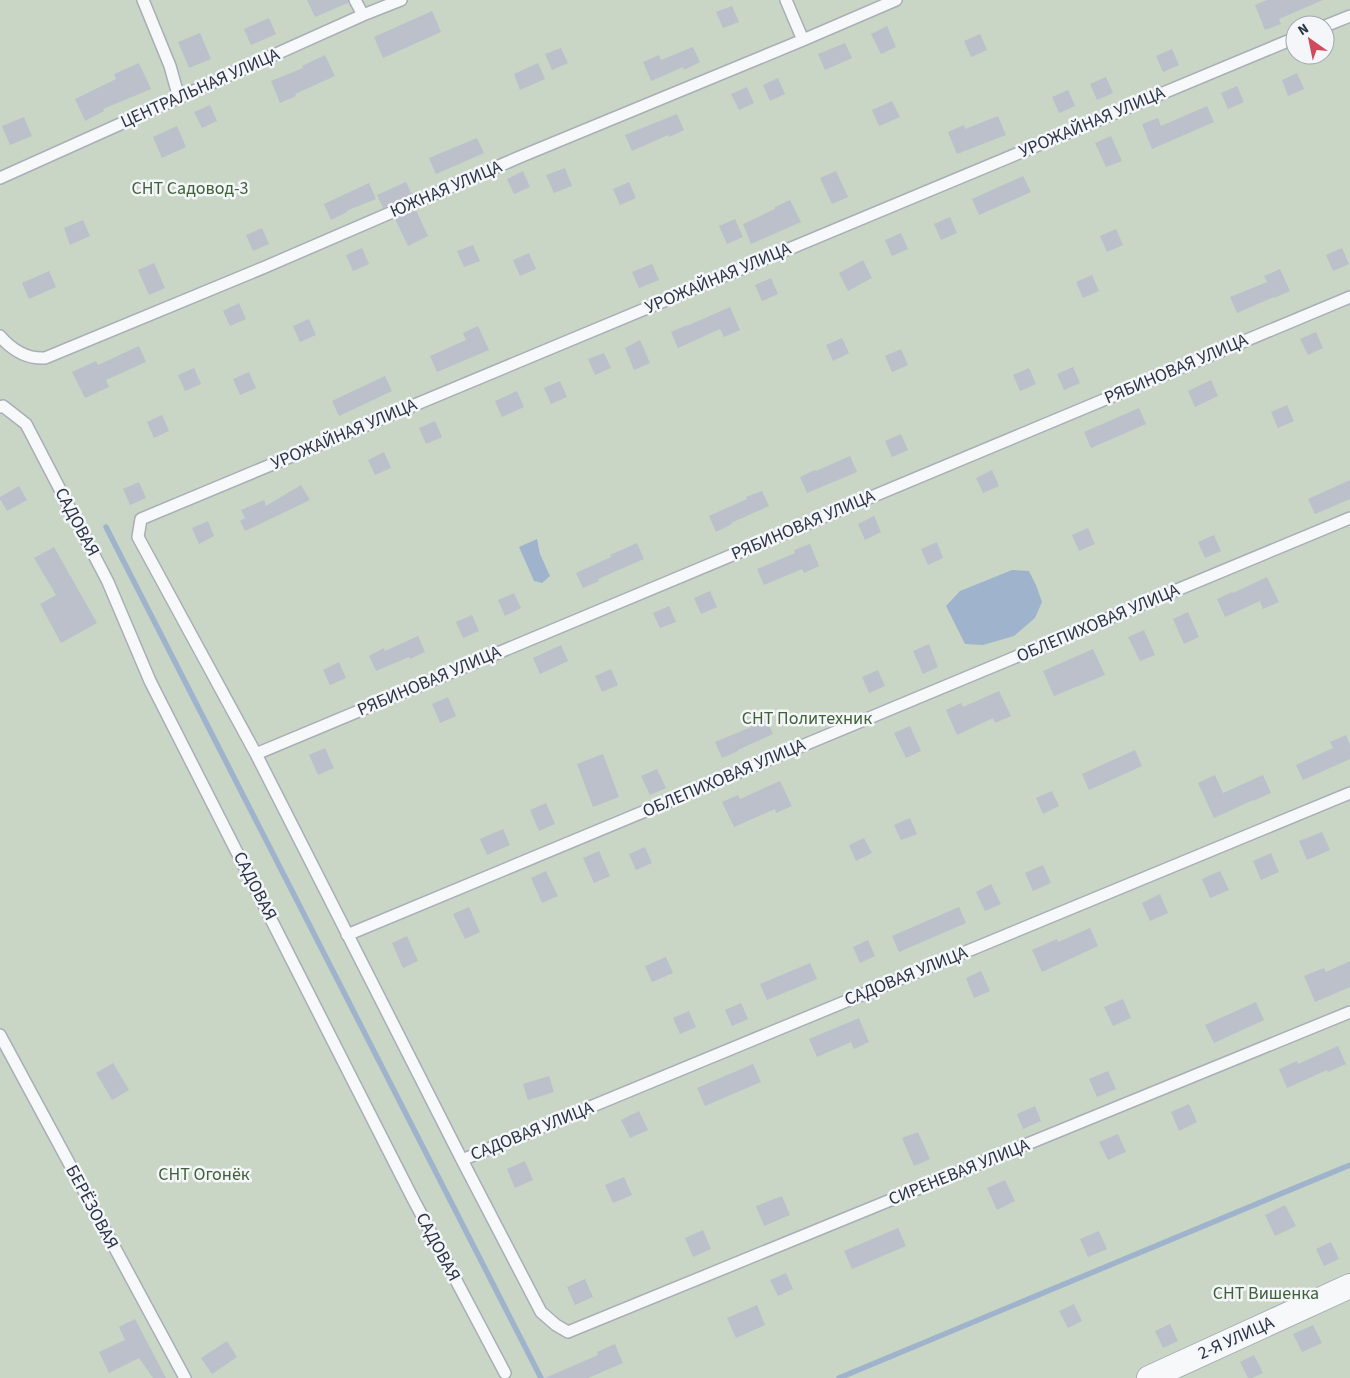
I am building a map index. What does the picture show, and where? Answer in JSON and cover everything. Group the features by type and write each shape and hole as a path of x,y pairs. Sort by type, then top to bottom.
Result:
{"street":[{"name":"2-Я УЛИЦА","path":"1149,1378 1350,1286"}],"lane":[{"path":"143,0 170,66 179,98"},
{"path":"355,0 363,16"},
{"name":"ЦЕНТРАЛЬНАЯ УЛИЦА","path":"0,178 401,0"},
{"path":"786,0 803,40"},
{"name":"ЮЖНАЯ УЛИЦА","path":"0,336 12,348 23,355 35,359 46,358 274,264 522,156 896,0"},
{"path":"1335,22 1350,16"},
{"name":"УРОЖАЙНАЯ УЛИЦА","path":"256,754 138,537 141,519 1285,42"},
{"name":"РЯБИНОВАЯ УЛИЦА","path":"256,754 1350,297"},
{"name":"САДОВАЯ","path":"0,407 3,406 26,424 108,582 150,681 411,1195 505,1373"},
{"name":"ОБЛЕПИХОВАЯ УЛИЦА","path":"347,936 1350,518"},
{"path":"256,754 462,1160"},
{"name":"САДОВАЯ УЛИЦА","path":"462,1160 1350,793"},
{"name":"СИРЕНЕВАЯ УЛИЦА","path":"462,1160 541,1312 556,1325 568,1332 1350,1012"},
{"name":"БЕРЁЗОВАЯ","path":"0,1035 185,1378"}],"green space":[{"name":"СНТ Политехник","path":"0,0 1350,0 1350,1378 0,1378"}],"water":[{"path":"537,539 540,554 550,576 542,583 534,581 519,547"},
{"path":"1012,570 1029,571 1036,585 1042,602 1035,618 1014,636 983,645 965,644 946,606 960,591"}],"building":[{"path":"307,0 348,0 348,3 315,17"},
{"path":"1267,0 1323,0 1285,15 1279,19 1281,24 1265,30 1255,5"},
{"path":"732,6 739,22 723,28 716,12"},
{"path":"432,11 441,32 383,58 374,37"},
{"path":"269,18 276,34 251,45 244,29"},
{"path":"887,26 896,47 881,54 871,34"},
{"path":"200,33 211,59 189,68 178,42"},
{"path":"980,34 987,50 971,57 964,41"},
{"path":"845,43 852,58 825,70 818,54"},
{"path":"693,47 700,62 684,70 683,67 651,81 643,62 659,55 661,60"},
{"path":"561,48 568,63 552,70 545,54"},
{"path":"1172,49 1179,65 1163,72 1156,56"},
{"path":"325,55 335,76 280,103 271,81 303,68 302,66"},
{"path":"139,63 151,89 103,109 104,111 85,121 75,99 116,79 114,74"},
{"path":"538,63 545,79 520,90 514,74"},
{"path":"1297,73 1304,89 1288,96 1282,80"},
{"path":"1106,77 1113,93 1097,100 1090,84"},
{"path":"778,78 785,94 770,101 763,85"},
{"path":"1237,86 1244,102 1228,109 1221,93"},
{"path":"747,87 754,103 739,110 731,94"},
{"path":"1068,90 1075,106 1059,113 1052,97"},
{"path":"892,101 900,117 879,126 872,110"},
{"path":"210,105 217,121 202,128 194,112"},
{"path":"1207,106 1214,122 1152,149 1142,124 1158,118 1161,126"},
{"path":"677,114 684,130 632,151 625,135"},
{"path":"998,116 1006,135 957,154 948,132 964,125 965,129"},
{"path":"24,117 32,136 10,145 2,126"},
{"path":"177,126 186,147 162,158 153,137"},
{"path":"1111,136 1122,161 1106,167 1095,143"},
{"path":"477,138 484,153 436,174 429,158"},
{"path":"565,168 572,186 554,193 546,175"},
{"path":"523,171 530,187 514,194 507,179"},
{"path":"836,171 848,197 832,204 820,178"},
{"path":"1023,176 1031,192 979,215 972,199"},
{"path":"406,182 412,195 383,208 377,195"},
{"path":"629,182 636,198 620,205 613,189"},
{"path":"369,183 376,199 346,211 331,220 324,204"},
{"path":"790,200 801,222 751,244 743,224"},
{"path":"416,210 428,236 408,246 395,219"},
{"path":"950,217 957,233 941,240 934,224"},
{"path":"735,219 743,237 727,244 719,226"},
{"path":"83,220 90,236 70,245 64,228"},
{"path":"262,228 269,244 253,251 246,235"},
{"path":"1116,229 1123,245 1107,252 1100,236"},
{"path":"901,233 908,249 892,256 885,240"},
{"path":"473,245 480,261 464,267 457,251"},
{"path":"362,248 369,264 353,271 346,255"},
{"path":"1342,248 1349,264 1333,271 1326,255"},
{"path":"529,253 536,269 520,276 513,260"},
{"path":"863,260 872,278 848,291 839,273"},
{"path":"154,263 165,288 149,295 138,270"},
{"path":"652,264 659,280 639,288 632,272"},
{"path":"1280,269 1290,291 1237,313 1230,297 1267,282 1264,276"},
{"path":"49,271 56,287 29,299 22,283"},
{"path":"1092,275 1099,291 1083,298 1076,282"},
{"path":"771,278 778,294 762,301 755,285"},
{"path":"239,303 246,319 230,326 223,311"},
{"path":"730,307 740,330 724,337 720,329 678,348 671,332"},
{"path":"309,319 316,335 300,342 293,326"},
{"path":"478,326 489,350 437,372 430,356 466,340 463,333"},
{"path":"1316,332 1323,348 1308,355 1300,339"},
{"path":"842,338 849,353 833,361 826,345"},
{"path":"640,340 650,363 634,370 625,348"},
{"path":"139,346 146,362 106,380 109,387 85,398 72,372 96,361 98,365"},
{"path":"901,349 908,365 892,372 885,356"},
{"path":"604,353 611,368 595,375 588,359"},
{"path":"1073,367 1080,383 1064,390 1057,374"},
{"path":"194,368 201,384 185,391 178,375"},
{"path":"1029,368 1036,384 1020,391 1013,375"},
{"path":"249,372 256,388 240,395 233,379"},
{"path":"385,376 392,391 339,416 332,401"},
{"path":"1211,380 1218,396 1195,407 1188,391"},
{"path":"560,381 567,397 551,404 544,388"},
{"path":"517,391 524,407 502,417 495,401"},
{"path":"1287,405 1294,421 1278,428 1271,412"},
{"path":"1139,408 1146,424 1091,448 1084,432"},
{"path":"162,415 169,431 154,438 147,422"},
{"path":"435,421 442,437 426,444 419,428"},
{"path":"901,434 908,450 892,457 885,441"},
{"path":"384,452 391,468 375,475 368,460"},
{"path":"850,456 857,472 807,493 800,477"},
{"path":"992,470 999,486 983,493 976,478"},
{"path":"1350,480 1350,499 1315,514 1308,499"},
{"path":"139,482 146,498 130,505 123,489"},
{"path":"301,485 310,500 245,531 240,521 245,518 241,510 264,500 266,506"},
{"path":"19,486 27,500 7,511 0,497"},
{"path":"762,491 769,506 716,532 709,516"},
{"path":"874,516 881,532 865,540 858,524"},
{"path":"208,521 214,536 199,544 192,528"},
{"path":"1088,528 1095,544 1079,551 1072,535"},
{"path":"1214,535 1221,551 1205,558 1198,542"},
{"path":"937,542 943,558 928,565 921,549"},
{"path":"637,543 644,559 598,579 599,581 583,588 576,573"},
{"path":"810,544 819,566 804,573 802,569 764,585 757,569 795,553 794,550"},
{"path":"54,547 97,623 61,643 40,604 56,595 34,558"},
{"path":"1267,577 1279,602 1263,609 1260,601 1225,617 1217,599"},
{"path":"710,591 717,607 701,614 694,598"},
{"path":"514,593 521,608 505,616 498,600"},
{"path":"669,606 676,622 660,628 653,613"},
{"path":"1188,612 1199,637 1184,644 1173,619"},
{"path":"472,615 479,631 463,638 456,622"},
{"path":"1144,630 1155,655 1140,661 1128,637"},
{"path":"418,636 425,652 376,671 369,656 384,648 385,651"},
{"path":"929,644 938,667 923,674 913,651"},
{"path":"561,645 568,661 540,674 533,658"},
{"path":"1093,649 1105,675 1054,696 1043,671"},
{"path":"339,662 346,678 330,685 323,670"},
{"path":"611,669 618,685 602,692 595,676"},
{"path":"878,670 885,686 869,693 862,677"},
{"path":"999,691 1011,716 995,723 993,718 957,735 946,710 961,703 963,707"},
{"path":"448,697 456,716 440,723 432,704"},
{"path":"766,718 773,734 722,758 715,742 751,727 750,725"},
{"path":"910,726 921,751 906,758 894,733"},
{"path":"1346,735 1350,745 1350,759 1303,780 1296,765 1333,748 1330,742"},
{"path":"325,748 334,768 318,775 309,755"},
{"path":"1135,750 1142,766 1089,790 1082,774"},
{"path":"603,754 619,797 593,807 577,764"},
{"path":"657,769 666,788 650,795 641,776"},
{"path":"1215,775 1223,793 1263,775 1271,793 1214,818 1198,783"},
{"path":"780,781 792,806 776,813 775,809 734,827 722,802 738,795 740,799"},
{"path":"1052,791 1059,806 1043,814 1036,798"},
{"path":"546,803 555,824 539,831 530,810"},
{"path":"910,818 917,834 901,840 894,825"},
{"path":"503,829 510,845 487,855 480,839"},
{"path":"1322,832 1330,850 1307,860 1299,841"},
{"path":"864,838 872,853 856,861 849,845"},
{"path":"645,847 652,863 636,870 629,854"},
{"path":"599,851 610,876 594,883 583,858"},
{"path":"1271,853 1279,872 1261,880 1253,861"},
{"path":"1043,865 1051,883 1033,891 1025,873"},
{"path":"546,871 558,896 542,903 531,878"},
{"path":"1220,871 1229,890 1210,898 1202,879"},
{"path":"991,884 1001,904 985,911 976,892"},
{"path":"1160,894 1168,913 1150,921 1142,903"},
{"path":"469,907 480,932 465,939 453,914"},
{"path":"959,907 966,923 899,952 892,936"},
{"path":"1090,928 1098,946 1042,972 1032,950 1057,939 1058,942"},
{"path":"407,936 418,961 403,968 392,943"},
{"path":"868,940 875,956 860,963 853,947"},
{"path":"666,957 673,973 652,982 645,966"},
{"path":"1350,961 1350,987 1315,1002 1304,976 1324,968 1326,972"},
{"path":"810,963 817,979 767,1000 760,984"},
{"path":"981,971 990,991 974,998 966,978"},
{"path":"1123,999 1131,1018 1113,1026 1104,1007"},
{"path":"1256,1002 1264,1020 1214,1043 1205,1025"},
{"path":"741,1003 748,1019 732,1026 725,1010"},
{"path":"689,1011 696,1027 680,1034 673,1018"},
{"path":"859,1018 869,1042 854,1049 851,1042 817,1057 809,1039"},
{"path":"1338,1046 1346,1064 1328,1072 1327,1070 1287,1088 1279,1069 1297,1061 1298,1064"},
{"path":"113,1063 129,1090 112,1100 96,1073"},
{"path":"753,1064 761,1082 705,1106 697,1088"},
{"path":"1108,1071 1116,1089 1097,1097 1089,1079"},
{"path":"549,1076 554,1092 528,1100 523,1084"},
{"path":"1189,1104 1197,1122 1179,1131 1171,1112"},
{"path":"1035,1106 1041,1121 1023,1129 1017,1114"},
{"path":"639,1111 648,1130 630,1138 621,1120"},
{"path":"918,1132 930,1159 914,1166 902,1138"},
{"path":"1118,1134 1126,1152 1108,1160 1099,1142"},
{"path":"525,1161 533,1180 515,1188 507,1169"},
{"path":"624,1177 632,1195 613,1203 605,1185"},
{"path":"1005,1180 1015,1201 997,1210 987,1188"},
{"path":"782,1196 790,1215 764,1226 756,1206"},
{"path":"1285,1205 1296,1226 1275,1236 1265,1215"},
{"path":"898,1228 906,1246 852,1269 844,1251"},
{"path":"703,1230 711,1249 693,1257 685,1238"},
{"path":"1099,1231 1107,1249 1088,1257 1080,1239"},
{"path":"1331,1242 1339,1259 1324,1266 1316,1249"},
{"path":"786,1273 793,1289 778,1296 770,1280"},
{"path":"585,1279 593,1297 575,1305 567,1287"},
{"path":"1074,1304 1082,1321 1068,1328 1059,1311"},
{"path":"757,1305 765,1325 736,1338 727,1318"},
{"path":"135,1319 166,1378 153,1378 139,1358 109,1373 99,1352 125,1340 119,1327"},
{"path":"1170,1324 1178,1341 1163,1348 1155,1331"},
{"path":"1313,1325 1322,1343 1302,1352 1293,1334"},
{"path":"227,1341 237,1357 212,1374 201,1358"},
{"path":"615,1344 623,1363 588,1378 545,1378 598,1355 597,1352"},
{"path":"1254,1355 1263,1373 1248,1378 1240,1362"}],"waterway":[{"path":"106,527 541,1378"},
{"path":"839,1378 1350,1165"}],"park label":[{"name":"СНТ Садовод-3","path":"190,188"},
{"name":"СНТ Огонёк","path":"204,1174"},
{"name":"СНТ Вишенка","path":"1266,1293"}]}
